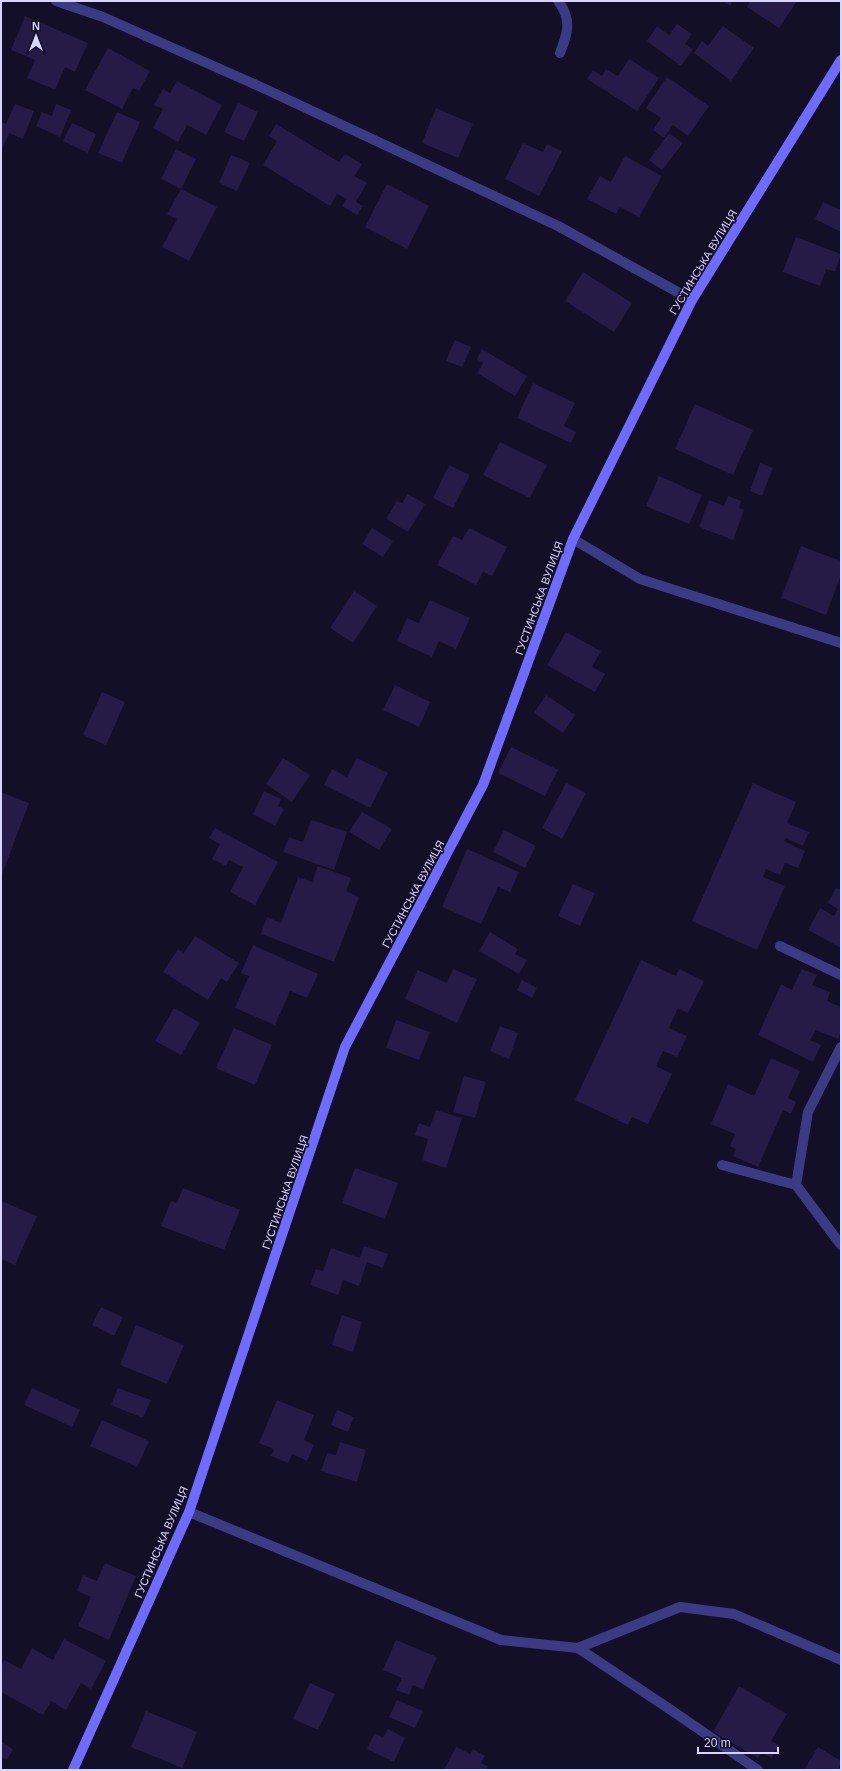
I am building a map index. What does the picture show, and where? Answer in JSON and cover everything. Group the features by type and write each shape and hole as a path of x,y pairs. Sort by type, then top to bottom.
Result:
{"main road":[{"name":"ГУСТИНСЬКА ВУЛИЦЯ","path":"73,1770 189,1512 345,1047 483,785 573,539 692,300 841,60"}],"street":[{"path":"56,1 103,17 263,88 544,219 692,300"},
{"path":"558,1 564,9 568,32 560,53"},
{"path":"573,539 640,579 841,643"},
{"path":"780,946 841,975"},
{"path":"796,1185 808,1112 841,1047"},
{"path":"722,1165 796,1185 841,1245"},
{"path":"189,1512 501,1640 578,1648 758,1770"},
{"path":"578,1648 680,1607 734,1614 841,1660"}],"building":[{"path":"722,1 733,1 730,6"},
{"path":"750,1 797,1 779,28 747,7"},
{"path":"25,16 88,43 75,72 65,67 55,90 27,78 35,60 11,50"},
{"path":"677,24 692,34 685,44 693,49 681,66 647,41 657,26 669,35"},
{"path":"723,26 754,48 731,81 694,53 702,41 708,46"},
{"path":"108,48 150,71 139,91 133,88 122,109 85,90"},
{"path":"629,59 659,78 637,111 587,79 593,70 602,76 606,69 618,76"},
{"path":"667,77 709,106 688,136 673,125 664,138 653,130 661,118 646,108"},
{"path":"177,81 222,105 206,135 187,125 178,142 153,128 163,109 154,105 163,89 170,93"},
{"path":"238,103 258,112 244,141 224,132"},
{"path":"15,104 34,111 23,139 9,133 1,152 1,122 6,124"},
{"path":"56,104 71,110 60,137 36,126 42,112 52,116"},
{"path":"436,108 473,124 458,158 422,143"},
{"path":"117,112 140,122 122,163 98,153"},
{"path":"72,123 96,134 88,153 63,141"},
{"path":"276,124 339,162 345,154 362,164 354,176 367,183 356,202 363,206 357,215 342,206 347,199 337,194 330,206 263,165 277,141 269,136"},
{"path":"669,133 683,143 662,170 649,160"},
{"path":"523,143 543,152 547,144 562,151 539,196 505,179"},
{"path":"176,149 196,159 181,189 161,179"},
{"path":"231,155 250,163 237,191 219,183"},
{"path":"625,156 662,176 639,217 620,207 616,214 587,199 600,176 611,182"},
{"path":"387,184 429,206 407,249 365,227"},
{"path":"181,189 217,207 189,261 162,247 177,219 167,214"},
{"path":"823,202 841,210 841,232 815,219"},
{"path":"796,237 841,254 835,272 826,269 820,286 783,272"},
{"path":"583,272 632,303 614,332 565,301"},
{"path":"455,340 471,347 462,367 446,361"},
{"path":"482,349 527,376 515,396 477,373 483,363 477,359"},
{"path":"533,383 575,403 564,426 576,432 571,443 517,418"},
{"path":"695,404 753,430 733,475 675,449"},
{"path":"500,442 547,465 530,498 483,475"},
{"path":"760,463 773,468 762,496 750,491"},
{"path":"449,465 470,475 453,508 433,498"},
{"path":"659,476 702,495 689,524 646,506"},
{"path":"408,494 425,504 408,532 386,519 397,501 402,503"},
{"path":"728,496 741,501 739,508 744,510 733,540 699,527 709,500 724,506"},
{"path":"372,528 393,541 383,557 362,544"},
{"path":"469,528 507,547 492,576 483,572 476,585 437,565 453,536 462,540"},
{"path":"801,546 841,561 841,575 826,615 781,598"},
{"path":"354,591 377,606 353,643 330,628"},
{"path":"430,600 470,618 456,649 439,641 432,657 397,641 407,618 419,623"},
{"path":"566,632 601,651 592,667 605,674 595,692 547,665"},
{"path":"395,685 430,702 419,727 383,710"},
{"path":"102,692 125,702 106,745 83,735"},
{"path":"546,695 575,715 563,733 534,713"},
{"path":"511,747 558,770 545,796 498,773"},
{"path":"283,758 310,775 292,802 266,784"},
{"path":"357,758 388,773 370,808 324,785 332,769 347,777"},
{"path":"566,783 586,793 562,839 542,828"},
{"path":"753,783 796,802 787,823 809,832 803,846 785,838 784,841 805,851 798,868 785,863 780,875 766,869 763,877 785,886 757,950 692,921"},
{"path":"264,791 281,799 278,806 284,809 275,826 253,814"},
{"path":"1,792 29,803 1,877"},
{"path":"362,812 392,829 379,850 349,832"},
{"path":"311,820 347,832 334,870 283,852 289,837 303,842"},
{"path":"215,828 278,862 255,905 230,892 243,867 229,860 226,866 212,859 220,844 209,838"},
{"path":"504,830 536,846 525,868 493,852"},
{"path":"467,849 519,872 510,892 498,887 481,924 442,907"},
{"path":"318,866 351,878 346,891 359,897 334,962 261,934 267,917 281,923 298,877 312,882"},
{"path":"573,884 595,893 580,926 558,916"},
{"path":"836,888 841,890 841,948 808,930 820,908 834,916 838,909 828,903"},
{"path":"490,932 518,949 515,954 527,960 519,974 479,951"},
{"path":"195,936 239,963 227,982 221,978 208,1000 163,972 178,949 184,953"},
{"path":"253,945 318,974 307,998 290,991 275,1025 235,1008 249,976 241,973"},
{"path":"641,960 676,976 679,969 704,981 688,1013 678,1008 669,1028 687,1036 677,1057 663,1051 656,1066 672,1074 648,1124 632,1117 628,1125 575,1100"},
{"path":"453,969 477,979 457,1023 405,999 418,970 447,983"},
{"path":"802,969 817,975 812,985 830,992 827,1001 841,1007 841,1032 838,1039 816,1030 810,1040 821,1045 813,1062 758,1035 781,984 792,990"},
{"path":"522,980 537,988 532,998 517,990"},
{"path":"174,1008 200,1023 181,1055 155,1041"},
{"path":"396,1020 430,1032 419,1060 386,1048"},
{"path":"500,1026 518,1033 509,1059 490,1051"},
{"path":"234,1028 272,1045 255,1085 216,1068"},
{"path":"771,1058 800,1071 788,1098 796,1102 791,1114 783,1110 758,1167 733,1156 736,1149 730,1146 735,1134 711,1124 728,1084 754,1096"},
{"path":"464,1076 486,1082 475,1118 453,1112"},
{"path":"436,1110 462,1118 446,1168 422,1160 428,1139 415,1135 419,1123 430,1127"},
{"path":"355,1168 398,1183 385,1219 342,1203"},
{"path":"183,1188 240,1210 224,1250 161,1226 171,1201 177,1203"},
{"path":"1,1201 37,1216 15,1265 1,1259"},
{"path":"364,1246 388,1254 383,1268 367,1262 359,1286 343,1280 338,1295 310,1285 316,1269 323,1271 331,1248 360,1258"},
{"path":"101,1307 123,1317 114,1336 92,1325"},
{"path":"342,1315 362,1322 353,1352 332,1345"},
{"path":"136,1325 184,1345 167,1384 120,1365"},
{"path":"32,1388 80,1410 72,1427 24,1405"},
{"path":"118,1388 151,1400 143,1418 111,1405"},
{"path":"277,1400 314,1415 304,1440 314,1445 307,1461 292,1454 288,1463 271,1456 274,1449 259,1443"},
{"path":"337,1410 354,1417 348,1432 331,1425"},
{"path":"102,1420 149,1441 137,1467 90,1446"},
{"path":"340,1442 366,1450 357,1482 321,1471 327,1453 336,1455"},
{"path":"105,1563 136,1576 109,1640 78,1626 91,1597 77,1591 83,1575 97,1581"},
{"path":"64,1639 106,1661 91,1689 81,1683 66,1710 51,1701 43,1715 1,1692 1,1666 4,1660 21,1669 32,1648 53,1660"},
{"path":"396,1640 437,1657 423,1689 413,1685 409,1695 396,1690 402,1678 383,1670"},
{"path":"310,1683 335,1694 318,1730 293,1719"},
{"path":"739,1686 787,1714 771,1741 779,1745 772,1758 762,1753 758,1758 713,1732"},
{"path":"397,1700 423,1711 415,1728 389,1717"},
{"path":"146,1711 197,1732 182,1768 131,1747"},
{"path":"388,1729 405,1738 394,1762 367,1749 375,1733 383,1738"},
{"path":"1,1742 13,1749 7,1760 1,1757"},
{"path":"456,1747 470,1754 473,1749 485,1756 481,1763 488,1766 486,1770 444,1770"},
{"path":"818,1747 841,1761 839,1768 841,1770 804,1770"}]}
